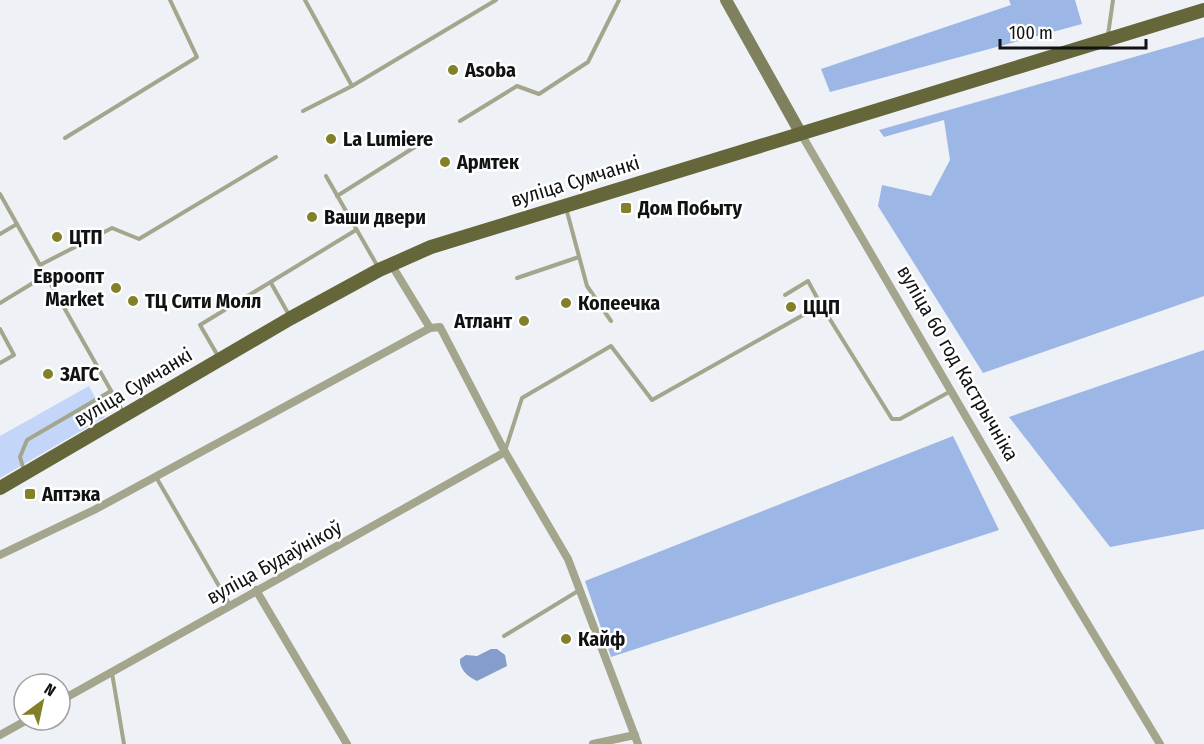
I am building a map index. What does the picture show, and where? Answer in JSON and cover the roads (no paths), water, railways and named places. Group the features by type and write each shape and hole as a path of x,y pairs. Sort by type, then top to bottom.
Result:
{"main road":[{"name":"вуліца Сумчанкі","path":"0,488 291,318 385,267 431,247 1204,10"}],"street":[{"name":"вуліца 60 год Кастрычніка","path":"726,0 800,132 1160,744"},
{"path":"385,267 430,328"},
{"path":"0,555 94,510 430,328 440,327 505,452 568,559 637,740 593,744"},
{"name":"вуліца Будаўнікоў","path":"72,694 505,452"},
{"path":"256,590 346,744"}],"lane":[{"path":"65,138 196,57 170,0"},
{"path":"305,0 352,86"},
{"path":"303,111 352,86 496,0"},
{"path":"460,121 517,86 539,94 588,62 619,0"},
{"path":"1107,41 1113,0"},
{"path":"337,196 418,145"},
{"path":"40,266 112,228 139,238 276,157"},
{"path":"326,176 356,231 385,267"},
{"path":"0,194 124,415"},
{"path":"565,205 587,285 611,321"},
{"path":"0,234 17,224"},
{"path":"220,358 200,324 356,231"},
{"path":"517,278 579,257"},
{"path":"0,303 46,275"},
{"path":"784,295 808,281 891,419 900,419 952,391"},
{"path":"271,283 291,318"},
{"path":"505,452 522,398 611,346 652,400 821,305"},
{"path":"0,329 14,355 0,363"},
{"path":"25,473 20,457 27,440 111,391"},
{"path":"155,476 230,605"},
{"path":"504,636 579,590"},
{"path":"112,672 124,744"}],"place":[{"name":"Asoba","path":"453,70"},
{"name":"La Lumiere","path":"331,139"},
{"name":"Армтек","path":"445,162"},
{"name":"Дом Побыту","path":"626,208"},
{"name":"Ваши двери","path":"312,217"},
{"name":"ЦТП","path":"57,237"},
{"name":"Евроопт Market","path":"116,288"},
{"name":"ТЦ Сити Молл","path":"133,301"},
{"name":"Копеечка","path":"566,303"},
{"name":"ЦЦП","path":"791,307"},
{"name":"Атлант","path":"524,321"},
{"name":"ЗАГС","path":"48,374"},
{"name":"Аптэка","path":"30,494"},
{"name":"Кайф","path":"566,639"}]}
